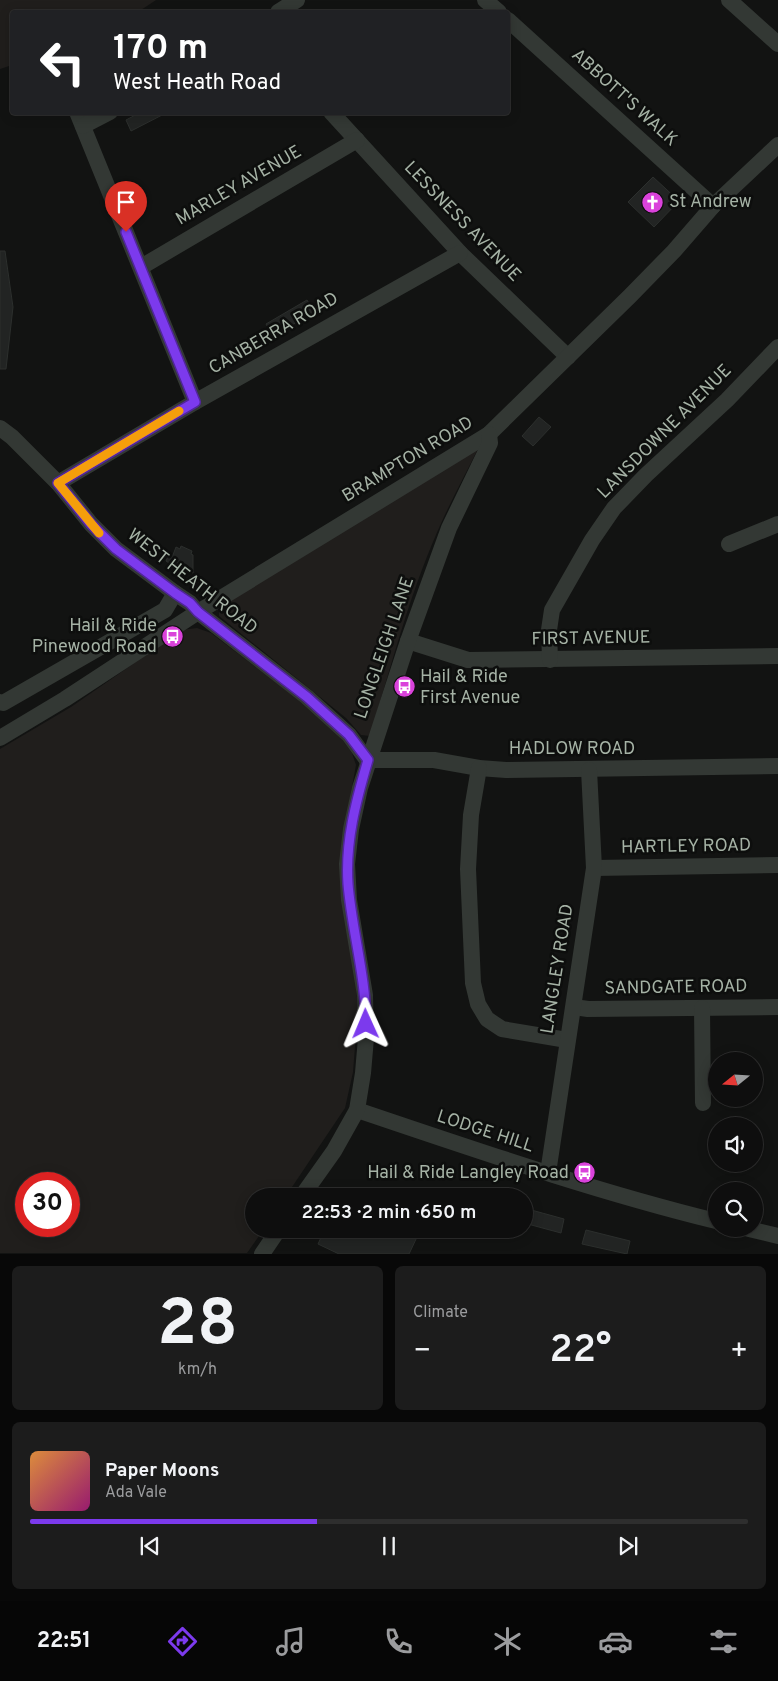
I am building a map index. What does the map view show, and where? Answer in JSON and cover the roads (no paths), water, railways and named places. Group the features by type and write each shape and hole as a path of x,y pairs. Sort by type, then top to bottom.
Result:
{"street":[{"path":"281,10 297,0"},
{"path":"485,0 497,10"},
{"path":"729,0 778,44"},
{"name":"ABBOTT'S WALK","path":"510,22 714,206"},
{"path":"97,115 80,119 195,402"},
{"name":"LESSNESS AVENUE","path":"334,115 460,253 568,356"},
{"name":"MARLEY AVENUE","path":"141,267 357,140"},
{"name":"BRAMPTON ROAD","path":"0,738 66,699 198,612 489,434 649,277 714,206 778,144"},
{"name":"CANBERRA ROAD","path":"58,483 195,402 460,253"},
{"name":"LANSDOWNE AVENUE","path":"550,660 549,630 552,610 592,540 614,508 778,347"},
{"name":"WEST HEATH ROAD","path":"0,428 12,437 58,483 91,524 116,549 190,603 198,612 307,697 349,735 368,760"},
{"name":"LONGLEIGH LANE","path":"308,1188 334,1151 357,1110 363,1073 366,1011 363,976 349,900 347,864 352,822 368,760 408,641 449,528 490,444 489,434"},
{"path":"729,544 778,524"},
{"path":"0,702 3,703 165,610 175,593"},
{"name":"FIRST AVENUE","path":"408,641 468,660 778,656"},
{"name":"HADLOW ROAD","path":"368,760 434,760 479,768 506,770 778,766"},
{"path":"479,768 470,815 468,869 473,983 478,1004 487,1019 502,1029 568,1040"},
{"name":"LANGLEY ROAD","path":"548,1173 594,868 589,770"},
{"name":"HARTLEY ROAD","path":"594,868 778,865"},
{"name":"SANDGATE ROAD","path":"574,1007 588,1009 778,1007"},
{"path":"702,1008 703,1103"},
{"name":"LODGE HILL","path":"357,1110 548,1173 708,1219"},
{"path":"763,1232 778,1236"},
{"path":"262,1254 273,1238"}],"place":[{"name":"St Andrew","path":"653,202"},
{"name":"Hail & Ride Pinewood Road","path":"173,636"},
{"name":"Hail & Ride First Avenue","path":"404,687"},
{"name":"Hail & Ride Langley Road","path":"585,1173"}]}
